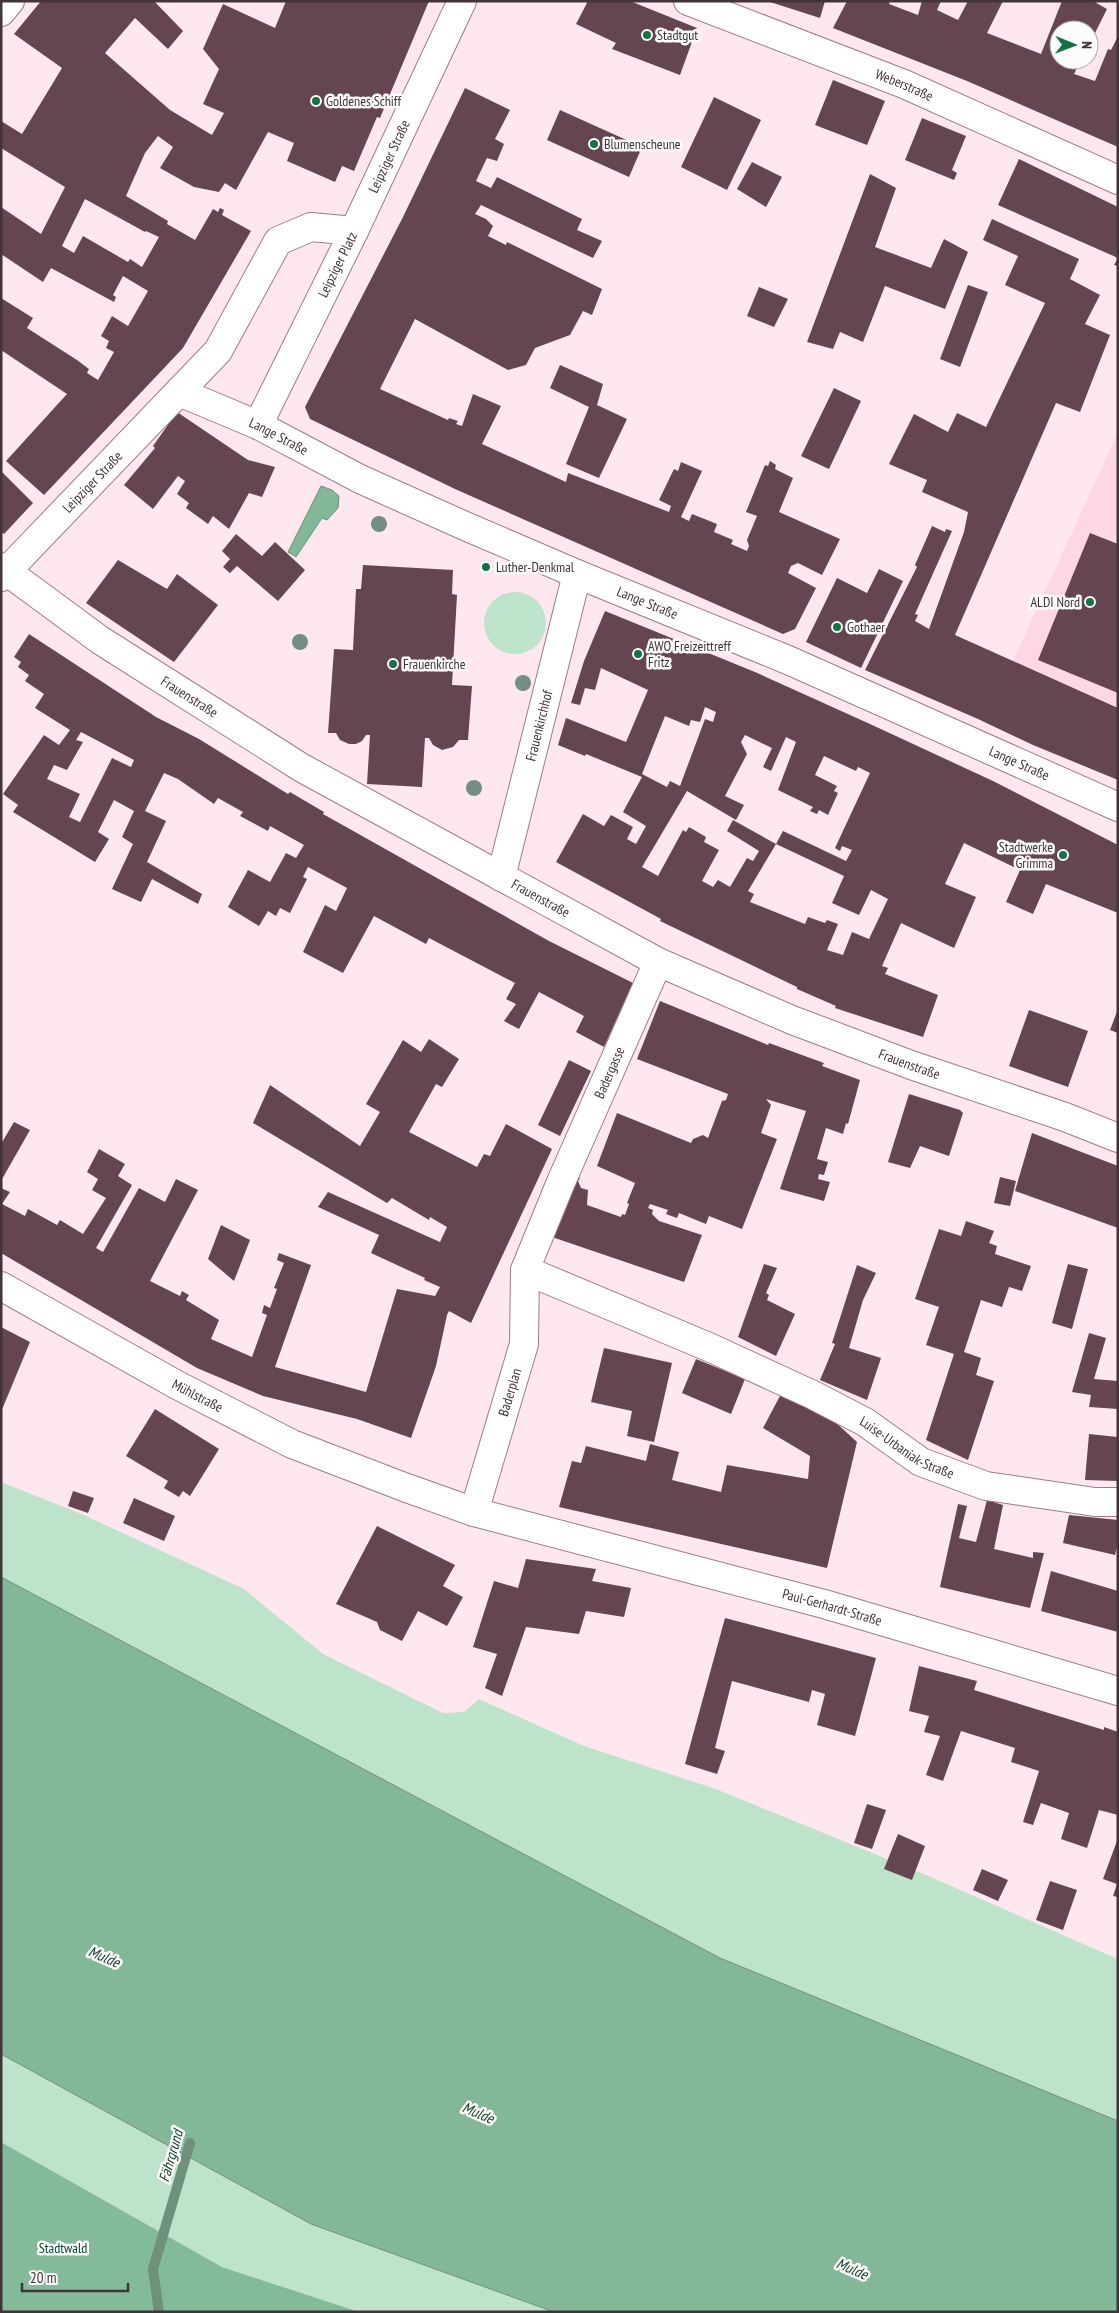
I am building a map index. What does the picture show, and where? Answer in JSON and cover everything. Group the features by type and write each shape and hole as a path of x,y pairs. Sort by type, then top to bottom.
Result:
{"street":[{"path":"1,12 10,1"},
{"name":"Leipziger Straße","path":"354,231 462,1"},
{"name":"Weberstraße","path":"688,1 904,84 1118,180"},
{"name":"Leipziger Platz","path":"179,392 218,351 278,241 311,227 354,231 258,425"},
{"name":"Leipziger Straße","path":"3,572 179,392"},
{"name":"Lange Straße","path":"179,392 258,425 360,479 576,574 788,660 1118,808"},
{"name":"Frauenstraße","path":"3,572 100,640 302,768 658,962 792,1020 911,1065 1065,1117 1118,1138"},
{"name":"Frauenkirchhof","path":"501,877 576,574"},
{"name":"Badergasse","path":"561,1182 658,962"},
{"name":"Baderplan","path":"474,1512 524,1344 525,1270 561,1182"},
{"name":"Luise-Urbaniak-Straße","path":"525,1270 711,1348 865,1422 921,1462 986,1486 1095,1502 1118,1502"},
{"name":"Mühlstraße","path":"1,1286 177,1385 292,1444 474,1512"},
{"name":"Paul-Gerhardt-Straße","path":"474,1512 544,1532 824,1604 1118,1691"}],"shaded area":[{"path":"1118,432 1118,707 1013,661"},
{"path":"509,592 521,592 537,601 544,611 546,623 544,635 537,645 521,654 509,654 498,649 489,640 484,629 484,617 489,606 498,597"},
{"path":"1,1482 84,1515 244,1589 323,1654 443,1713 464,1712 479,1699 584,1746 716,1789 926,1875 1118,1959 1118,2121 720,1958 1,1577"},
{"path":"1,2054 311,2224 554,2312 359,2312 222,2267 1,2142"}],"green space":[{"name":"Stadtwald","path":"1,2142 222,2267 359,2312 1,2312"}],"water":[{"path":"321,486 332,490 339,496 338,508 327,520 322,518 296,557 288,552"},
{"name":"Mulde","path":"1,1577 720,1958 1118,2121 1118,2312 554,2312 311,2224 1,2054"}],"building":[{"path":"41,1 154,1 183,31 168,49 135,18 105,53 170,110 212,135 224,113 203,104 219,69 203,49 223,4 275,28 286,1 429,1 380,118 377,117 354,171 342,166 335,182 287,161 294,143 268,132 236,190 225,183 219,192 194,187 160,168 173,147 158,136 145,153 126,196 168,221 167,224 195,240 213,209 218,212 220,208 224,210 222,215 251,231 183,348 44,495 6,461 67,394 1,350 1,298 33,318 27,328 77,360 89,369 87,373 98,380 114,352 106,348 109,341 101,336 112,316 128,326 148,291 123,276 113,295 116,297 114,302 51,268 43,282 1,254 1,207 41,234 65,187 1,148 1,121 22,134 62,68 14,34","holes":["85,199 145,232 159,237 142,267 130,259 128,262 83,236 74,253 62,246"]},
{"name":"Stadtgut","path":"588,1 630,1 697,28 680,75 612,49 616,43 576,24"},
{"path":"767,1 825,1 820,18"},
{"path":"847,1 890,1 889,4 918,15 922,1 941,1 937,10 958,20 968,1 1003,1 987,33 1041,54 1049,34 1049,70 1076,70 1074,74 1095,81 1108,49 1111,50 1118,36 1118,147 967,81 833,28"},
{"path":"1062,1 1093,1 1107,9 1099,25 1099,20 1054,20"},
{"path":"833,80 885,101 867,145 815,125"},
{"path":"465,88 510,110 495,139 504,144 497,161 487,158 476,181 491,188 497,177 582,219 577,230 602,241 593,258 481,205 475,214 486,219 493,226 488,236 506,245 507,242 602,289 592,315 583,311 570,335 535,348 526,365 508,370 415,319 380,389 448,420 449,418 458,421 456,424 462,426 473,394 501,406 482,444 566,482 568,473 669,512 671,506 659,500 674,469 678,471 681,462 702,471 681,517 689,521 692,514 717,524 714,532 733,540 731,544 747,551 749,546 747,540 757,516 746,512 765,465 768,466 770,461 776,465 775,469 793,478 779,512 840,539 822,575 798,563 791,566 788,573 816,588 795,629 783,634 455,489 310,419 305,407 403,217"},
{"path":"714,97 761,120 727,190 681,167"},
{"name":"Blumenscheune","path":"560,110 642,147 629,177 547,140"},
{"path":"922,118 966,136 952,170 957,173 954,180 905,160"},
{"path":"1019,159 1118,207 1118,258 998,205"},
{"path":"752,162 782,177 766,207 737,189"},
{"path":"870,174 896,188 875,247 931,268 944,239 968,252 945,309 885,286 863,342 840,332 833,349 807,342"},
{"path":"992,219 1079,259 1070,279 1100,295 1085,324 1110,335 1080,412 1056,403 955,635 1118,708 1118,780 1033,745 865,670 917,567 915,565 932,526 945,532 946,529 952,531 915,614 918,615 915,621 929,629 964,532 968,512 922,492 927,480 889,464 914,414 948,432 957,413 986,427 1045,303 1005,285 1018,256 983,240"},
{"path":"1118,258 1118,266 1114,265"},
{"path":"968,285 988,292 960,367 940,359"},
{"path":"759,287 788,299 774,327 747,316"},
{"path":"560,365 603,384 597,405 627,419 599,478 566,464 589,407 550,388"},
{"path":"834,388 861,401 829,469 801,456"},
{"path":"177,412 248,460 275,467 262,497 249,493 229,529 213,516 208,524 186,508 189,503 177,494 185,481 178,476 153,509 124,485 155,448 153,446"},
{"path":"1,471 33,503 4,534 1,532"},
{"name":"ALDI Nord","path":"1090,533 1118,544 1118,693 1038,660"},
{"path":"236,534 262,556 275,542 305,570 278,601 237,566 230,573 223,567 230,559 222,551"},
{"path":"118,560 167,589 177,574 218,605 174,662 86,603"},
{"name":"Frauenkirche","path":"363,565 453,570 452,594 457,595 452,685 472,686 468,740 459,740 453,747 442,750 433,745 429,738 425,738 422,787 367,784 370,735 366,735 362,741 356,744 349,744 340,740 336,733 328,733 334,649 353,650 356,589 361,589"},
{"path":"879,569 903,581 861,668 806,642 837,578 867,593"},
{"path":"605,611 755,672 993,781 1118,845 1118,913 1046,884 1033,914 1006,902 1020,870 964,843 945,884 976,897 954,948 901,923 882,966 888,968 885,974 938,995 923,1037 835,1008 836,1006 797,989 797,987 660,921 661,919 556,862 583,814 604,826 611,815 633,827 627,839 636,844 646,826 623,812 642,777 586,754 585,756 558,745 566,718 626,742 648,690 601,668 595,690 585,688 580,705 571,703 584,661","holes":["705,707 716,712 713,722 705,719 680,786 670,781 667,787 642,774 665,716 689,726 691,720 700,722","745,735 772,748 763,767 771,771 786,737 796,742 778,790 813,807 810,811 817,814 819,810 828,815 838,793 834,791 837,786 815,775 824,756 856,771 858,767 870,773 835,848 840,851 842,846 852,850 846,861 783,831 776,844 733,820 727,831 759,851 753,861 747,858 730,887 718,880 713,887 702,881 719,850 704,842 706,837 689,827 686,832 683,830 658,876 642,867 687,791 736,820 744,805 725,796 747,754 741,742","776,844 844,876 832,903 859,915 871,890 888,899 869,939 852,932 843,955 827,950 838,924 827,920 825,923 808,917 805,924 750,902 754,894 748,891"]},
{"path":"29,634 156,717 199,739 288,794 290,792 324,812 323,814 549,941 633,983 604,1047 576,1032 584,1016 539,992 519,1029 504,1021 516,1004 506,999 515,983 429,938 426,944 374,916 343,973 303,952 325,905 336,911 347,888 308,867 303,877 307,879 290,913 280,908 276,916 268,911 259,926 228,907 248,870 270,882 286,853 296,858 304,845 270,826 268,831 240,816 243,812 218,798 214,804 178,779 164,773 145,811 166,821 147,862 202,894 198,904 152,879 141,902 112,889 133,844 122,837 134,811 114,800 98,832 109,839 95,862 13,812 18,805 3,794 44,735 59,745 70,730 35,708 44,694 25,681 29,675 18,667 21,662 14,657","holes":["81,732 134,760 131,767 112,758 80,822 69,817 80,794 47,779 54,765 67,770 83,742 76,740"]},
{"path":"660,1001 768,1045 769,1043 824,1063 822,1066 860,1080 848,1124 846,1123 843,1134 826,1128 817,1159 828,1162 824,1175 819,1174 818,1179 830,1182 824,1201 780,1189 806,1111 766,1099 771,1105 761,1133 777,1139 742,1229 709,1216 706,1224 679,1213 677,1218 666,1214 668,1210 650,1204 648,1208 653,1210 652,1214 659,1221 702,1235 684,1282 552,1237 577,1177 580,1178 578,1181 581,1188 588,1190 587,1205 621,1217 622,1214 625,1215 629,1204 627,1203 635,1183 597,1166 617,1113 691,1143 693,1139 703,1135 708,1138 722,1101 726,1100 728,1094 637,1059"},
{"path":"1118,1009 1118,1033 1110,1030"},
{"path":"1029,1010 1088,1031 1068,1087 1009,1066"},
{"path":"429,1039 459,1059 442,1087 436,1084 409,1132 477,1167 484,1154 490,1156 506,1124 552,1149 471,1323 449,1311 447,1315 436,1366 411,1438 357,1419 263,1396 197,1368 1,1253 1,1188 10,1192 2,1204 25,1216 28,1209 57,1225 60,1220 83,1234 106,1198 92,1190 98,1179 87,1172 99,1149 125,1164 118,1176 132,1185 96,1248 103,1252 139,1188 165,1202 176,1179 198,1190 150,1281 180,1296 182,1291 189,1295 186,1300 219,1320 211,1339 252,1357 267,1315 262,1313 264,1305 270,1308 277,1289 274,1288 284,1263 277,1260 279,1253 311,1265 275,1367 366,1392 397,1289 435,1296 440,1287 371,1253 379,1235 318,1207 328,1192 440,1242 447,1227 430,1217 429,1220 392,1198 387,1203 253,1123 270,1085 360,1146 380,1112 366,1104 403,1040 421,1052"},
{"path":"569,1060 591,1071 560,1136 538,1125"},
{"path":"909,1094 960,1110 963,1113 949,1156 920,1146 910,1168 888,1162"},
{"path":"14,1122 30,1130 1,1181 1,1144"},
{"path":"1032,1133 1118,1166 1118,1228 1015,1191"},
{"path":"1000,1177 1016,1181 1010,1206 994,1203"},
{"path":"966,1221 994,1231 989,1243 997,1246 995,1254 1031,1266 1022,1291 1009,1287 1002,1307 981,1300 964,1352 981,1358 976,1375 994,1381 968,1460 926,1440 954,1354 926,1345 939,1307 915,1299 939,1229 961,1236"},
{"path":"221,1225 250,1240 234,1281 208,1259"},
{"path":"764,1264 777,1268 766,1293 769,1295 767,1300 795,1314 776,1356 738,1337"},
{"path":"1068,1264 1088,1269 1072,1329 1052,1323"},
{"path":"857,1265 876,1273 863,1300 849,1348 881,1358 867,1400 820,1380 835,1344 832,1343"},
{"path":"1,1327 30,1342 1,1412"},
{"path":"1089,1333 1106,1338 1094,1379 1118,1381 1118,1409 1089,1407 1091,1395 1072,1392"},
{"path":"604,1348 672,1363 654,1442 627,1436 632,1411 591,1402"},
{"path":"696,1359 745,1379 731,1414 682,1393"},
{"path":"781,1394 833,1420 857,1442 827,1568 559,1507 572,1461 581,1463 586,1446 646,1461 650,1444 679,1452 672,1480 721,1492 727,1465 808,1479 810,1456 763,1428"},
{"path":"155,1409 219,1449 190,1496 183,1491 179,1497 164,1488 168,1481 126,1456"},
{"path":"1089,1434 1118,1437 1118,1481 1085,1480"},
{"path":"73,1491 94,1498 88,1513 68,1506"},
{"path":"134,1498 175,1516 164,1541 123,1523"},
{"path":"987,1500 1003,1505 994,1549 1033,1558 1033,1552 1044,1553 1030,1608 940,1587 958,1504 967,1506 959,1538 976,1542"},
{"path":"1069,1515 1118,1520 1118,1543 1115,1555 1063,1543"},
{"path":"377,1526 455,1565 443,1586 463,1597 447,1626 418,1611 402,1641 380,1630 377,1622 336,1604"},
{"path":"526,1559 596,1569 592,1581 631,1588 624,1617 586,1611 579,1634 526,1627 502,1696 485,1688 497,1654 473,1647 494,1581 518,1588"},
{"path":"1051,1571 1118,1591 1118,1632 1041,1611"},
{"path":"725,1618 876,1658 855,1736 817,1725 825,1694 812,1690 809,1702 732,1681 715,1748 725,1751 717,1774 685,1764"},
{"path":"919,1666 977,1681 974,1690 1104,1730 1104,1727 1118,1732 1118,1815 1099,1810 1087,1848 1061,1839 1069,1813 1041,1803 1033,1825 1023,1822 1039,1771 1011,1762 1015,1748 961,1731 943,1781 926,1775 940,1736 924,1732 929,1716 909,1711"},
{"path":"867,1804 886,1810 872,1849 854,1843"},
{"path":"898,1834 925,1846 912,1880 884,1869"},
{"path":"1118,1838 1118,1897 1113,1896 1117,1884 1103,1879"},
{"path":"982,1869 1008,1880 998,1901 973,1890"},
{"path":"1050,1881 1077,1890 1063,1930 1036,1920"}],"waterway":[{"name":"Fährgrund","path":"159,2312 153,2269 190,2143"}],"place":[{"name":"Stadtgut","path":"647,35"},
{"name":"Goldenes Schiff","path":"316,101"},
{"name":"Blumenscheune","path":"594,144"},
{"name":"Luther-Denkmal","path":"486,567"},
{"name":"ALDI Nord","path":"1090,602"},
{"name":"Gothaer","path":"837,627"},
{"name":"AWO Freizeittreff Fritz","path":"638,654"},
{"name":"Frauenkirche","path":"393,664"},
{"name":"Stadtwerke Grimma","path":"1063,855"}]}
